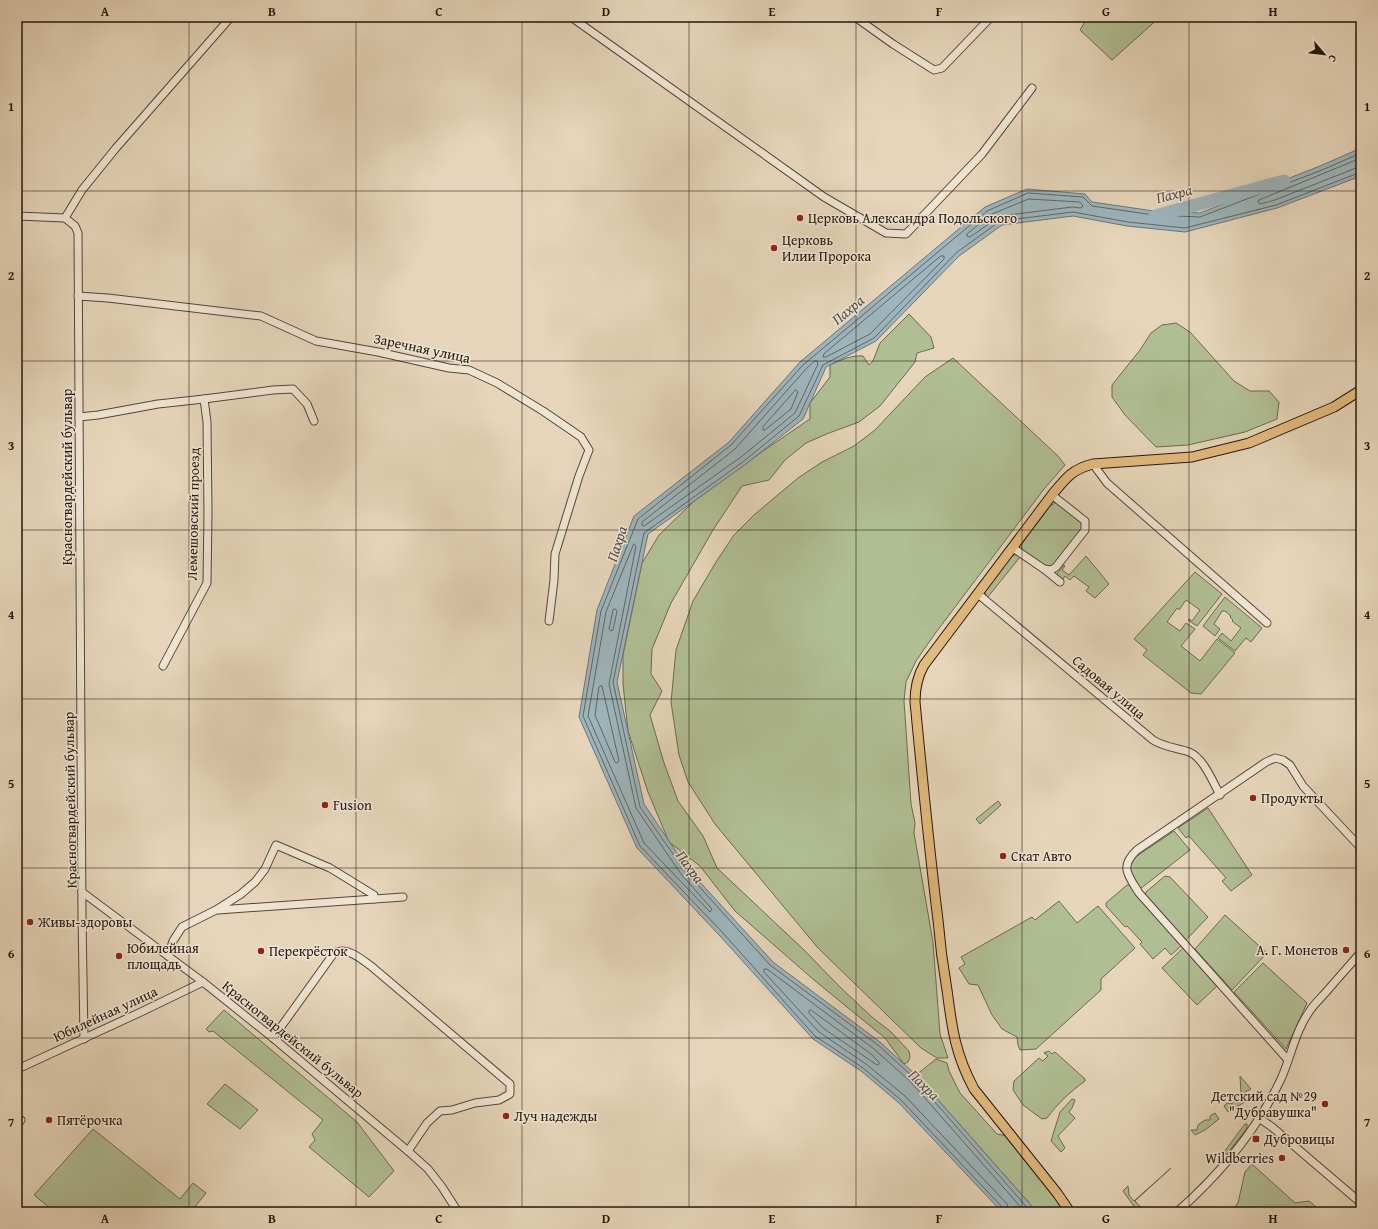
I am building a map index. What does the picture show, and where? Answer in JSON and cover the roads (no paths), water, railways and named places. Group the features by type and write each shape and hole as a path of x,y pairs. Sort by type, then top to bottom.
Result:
{"main road":[{"path":"1070,1212 1058,1193 974,1088 961,1062 952,1032 929,846 914,702 914,689 917,679 924,665 1052,495 1066,477 1080,467 1093,464 1192,457 1249,443 1334,407 1361,390"}],"street":[{"path":"17,216 65,218 82,190 116,148 231,17"},
{"path":"570,17 824,197 886,233 906,234 982,154 1032,88"},
{"path":"856,17 893,44 934,70 942,68 991,17"},
{"name":"Красногвардейский бульвар","path":"65,218 75,226 78,234 82,892 203,982 273,1038 408,1151 428,1169 458,1212"},
{"name":"Заречная улица","path":"78,296 116,298 261,316 316,341 378,352 449,368 469,370 497,383 543,411 581,437 589,450 579,476 555,554 554,580 549,620"},
{"path":"79,417 158,404 293,389 307,404 314,421"},
{"name":"Лемешовский проезд","path":"163,666 207,583 207,422 204,400"},
{"path":"1093,464 1107,483 1267,623"},
{"path":"1044,569 1051,570 1056,567 1085,530 1085,521 1052,495"},
{"path":"1013,548 1060,582"},
{"name":"Садовая улица","path":"978,594 1153,740 1164,746 1189,752 1195,755 1220,795"},
{"path":"1288,1060 1139,893 1127,870 1126,864 1129,857 1137,850 1220,795 1266,762 1275,758 1284,760 1290,766 1302,786 1361,848"},
{"path":"168,956 173,941 182,927 216,910 241,894 255,882 265,869 276,845 330,868 374,895 374,899"},
{"path":"82,892 84,1038"},
{"path":"216,910 403,897"},
{"path":"273,1038 334,953 339,950 346,951 371,966 510,1084 510,1094 499,1100 452,1110 440,1111 428,1123 408,1151"},
{"path":"1176,1212 1194,1197 1229,1159 1259,1118 1276,1088 1298,1032 1308,1012 1361,952"},
{"name":"Юбилейная улица","path":"19,1068 203,982"},
{"path":"17,1073 19,1068"},
{"path":"1259,1118 1272,1127 1361,1203"}],"water":[{"path":"1361,148 1361,176 1277,208 1185,232 1127,226 1073,216 1002,225 959,256 876,341 826,367 803,419 746,464 648,534 617,682 644,804 688,869 773,962 880,1042 916,1075 1037,1212 1002,1212 899,1103 861,1071 813,1039 720,936 637,848 579,717 597,610 634,516 729,442 800,362 985,207 1027,189 1085,194 1092,202 1154,211 1200,213 1320,166"}],"waterway":[{"name":"Пахра","path":"1155,216 1284,181"}],"place":[{"name":"Церковь Александра Подольского","path":"800,218"},
{"name":"Церковь Илии Пророка","path":"774,248"},
{"name":"Продукты","path":"1253,798"},
{"name":"Fusion","path":"325,805"},
{"name":"Скат Авто","path":"1003,856"},
{"name":"Живы-здоровы","path":"30,922"},
{"name":"А. Г. Монетов","path":"1346,950"},
{"name":"Перекрёсток","path":"261,951"},
{"name":"Юбилейная площадь","path":"119,956"},
{"name":"Детский сад №29 \"Дубравушка\"","path":"1325,1104"},
{"name":"Луч надежды","path":"506,1116"},
{"name":"Пятёрочка","path":"49,1120"},
{"name":"Дубровицы","path":"1256,1139"},
{"name":"Wildberries","path":"1282,1158"}]}
